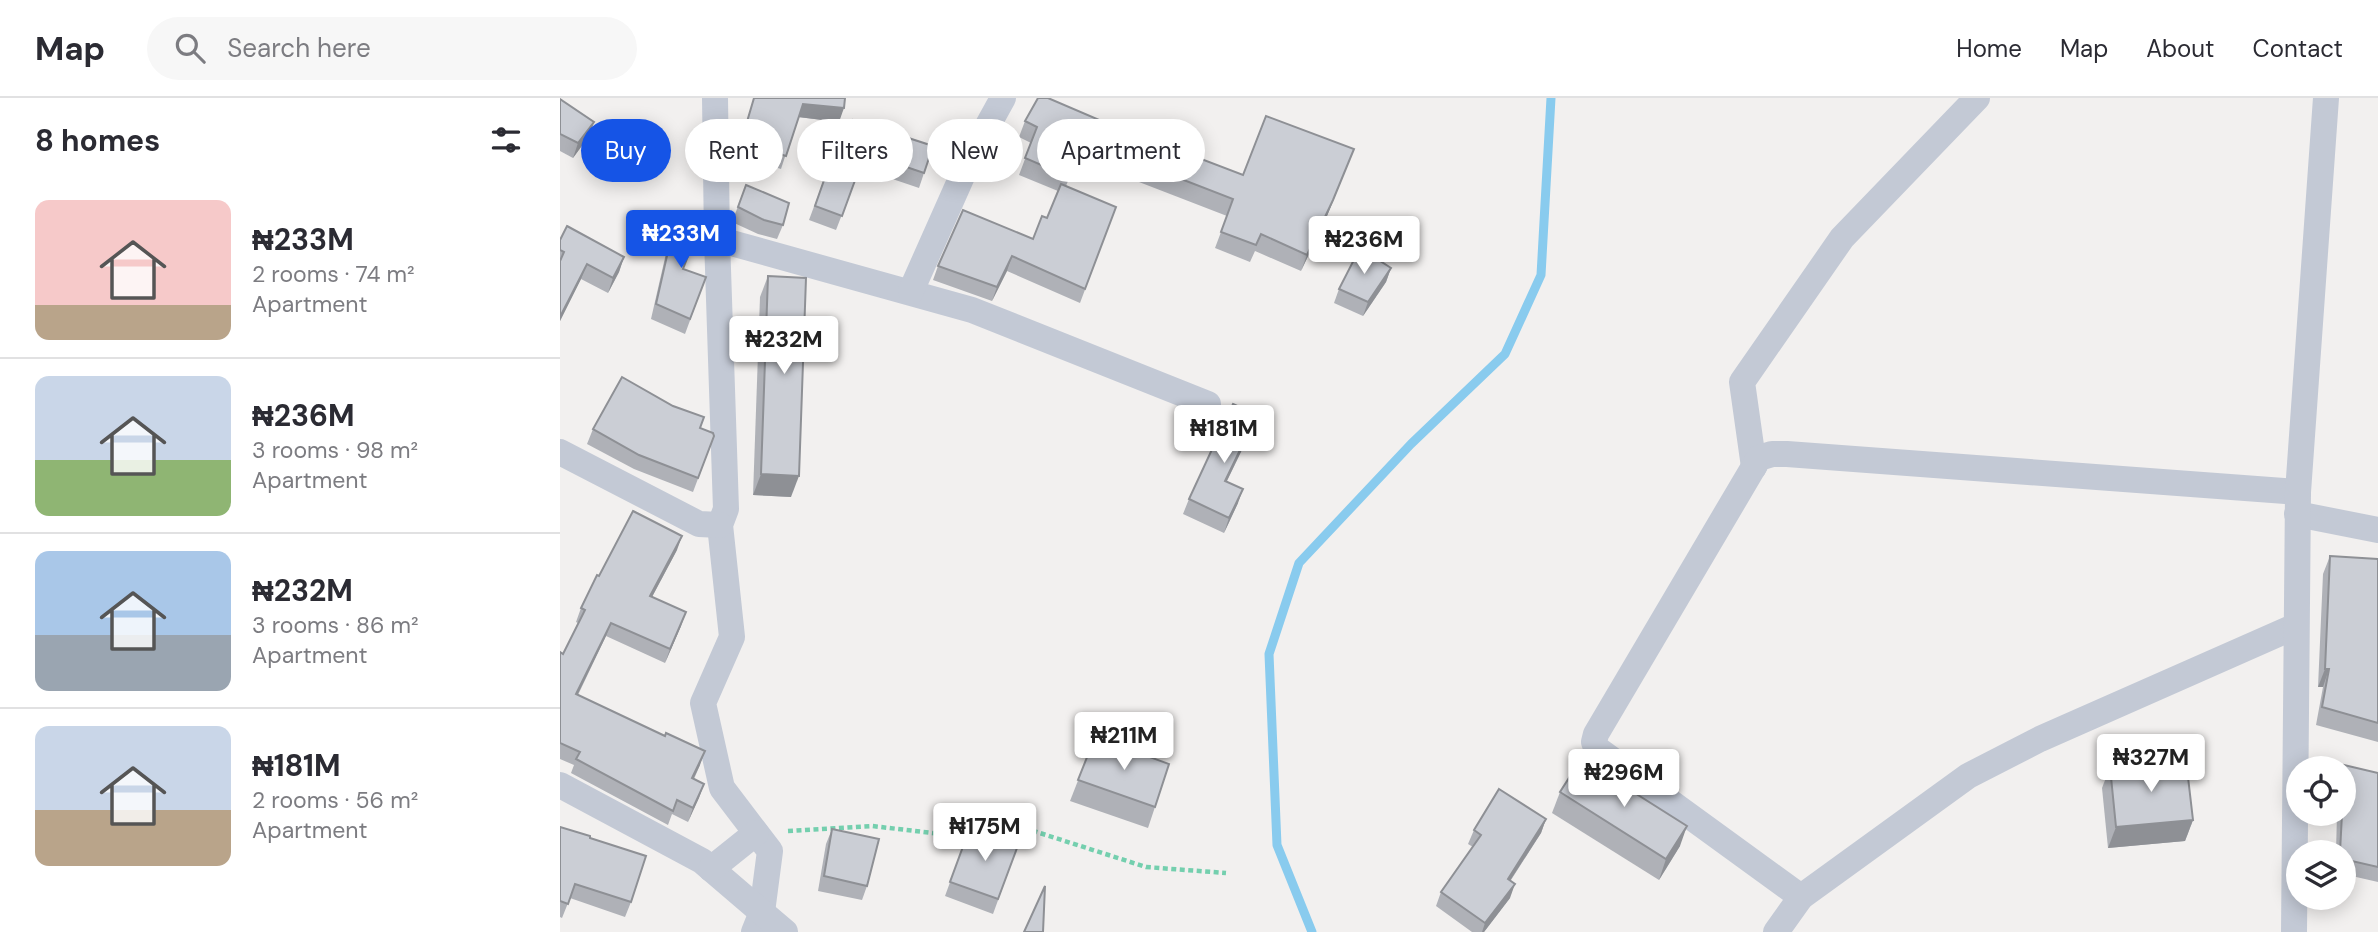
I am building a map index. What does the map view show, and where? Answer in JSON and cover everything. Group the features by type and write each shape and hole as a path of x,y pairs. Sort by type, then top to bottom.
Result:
{"street":[{"path":"715,98 716,239 726,509 720,525 732,637 704,703 722,788 770,851 758,922"},
{"path":"911,291 971,156 1003,98"},
{"path":"1754,467 1742,382 1842,238 1977,98"},
{"path":"2294,932 2298,503 2326,98"},
{"path":"716,239 972,310 1208,404"},
{"path":"560,452 699,524 720,525"},
{"path":"1801,897 1596,748 1594,742 1596,734 1759,458 1772,454 1787,454 2298,503 2378,530"},
{"path":"1776,932 1801,897 1968,776 2040,738 2297,626"},
{"path":"560,785 702,861 758,922 785,932"},
{"path":"711,869 756,833"}],"path":[{"path":"756,833 872,825 950,835 1017,826 1146,867 1226,873"}],"building":[{"path":"754,98 845,98 844,108 803,104 786,156 783,155 783,119 748,119"},
{"path":"1038,98 1048,98 1097,119 1037,119 1037,127 1025,121"},
{"path":"560,99 590,119 581,119 581,139 578,143 560,134"},
{"path":"1266,116 1354,149 1307,255 1261,234 1256,245 1221,232 1233,199 1189,182 1205,182 1205,160 1243,175"},
{"path":"1037,127 1037,163 1025,158"},
{"path":"913,140 927,144 924,173 913,169"},
{"path":"823,182 854,182 842,216 815,206"},
{"path":"1061,184 1116,207 1085,289 1012,256 997,287 938,266 963,210 1033,239 1042,216 1047,218"},
{"path":"746,185 789,203 783,225 764,220 738,207"},
{"path":"677,212 701,222 683,269 706,277 690,319 656,304"},
{"path":"567,226 624,257 613,278 587,264 560,317 560,261 564,252 560,250 560,240"},
{"path":"1360,248 1391,268 1368,302 1339,289"},
{"path":"768,276 806,278 799,476 761,474"},
{"path":"622,377 673,406 704,417 700,428 713,433 714,436 698,478 639,455 593,429"},
{"path":"1233,404 1257,415 1225,481 1243,489 1229,518 1189,499"},
{"path":"633,511 682,536 650,596 686,612 670,649 611,623 576,694 665,736 666,733 705,751 692,778 704,784 693,808 677,800 673,811 576,759 580,752 560,743 560,652 563,654 585,610 581,608 597,575 599,576"},
{"path":"2330,556 2378,559 2378,723 2322,707 2329,669 2325,669"},
{"path":"1095,737 1169,764 1155,807 1078,780"},
{"path":"1581,759 1687,826 1666,859 1560,792"},
{"path":"2186,760 2193,820 2116,827 2110,767"},
{"path":"2356,768 2378,773 2378,867 2356,862 2356,840 2341,840 2341,826 2356,826"},
{"path":"1499,789 1546,819 1508,879 1515,884 1485,923 1441,892 1481,835 1474,830"},
{"path":"560,827 646,856 631,902 575,884 568,904 560,901"},
{"path":"832,829 879,839 867,886 824,876"},
{"path":"989,829 1020,840 998,899 950,882 968,833 986,839"},
{"path":"1045,886 1043,932 1024,932"}],"waterway":[{"path":"1312,932 1277,845 1269,654 1299,563 1411,444 1505,354 1541,275 1551,98"}]}
